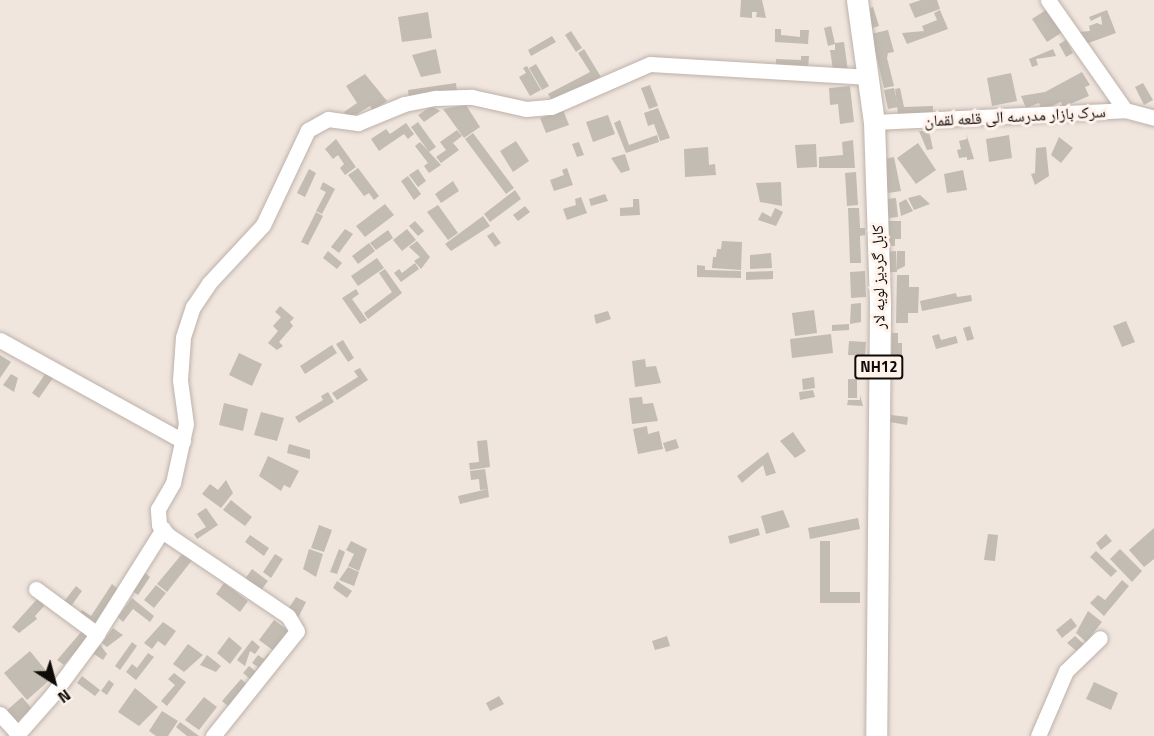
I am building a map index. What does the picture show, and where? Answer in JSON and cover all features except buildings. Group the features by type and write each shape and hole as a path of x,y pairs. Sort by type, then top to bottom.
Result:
{"highway":[{"name":"کابل گردیز لویه لار","path":"857,0 874,122 880,305 876,736"}],"street":[{"path":"1048,0 1125,110"},
{"path":"213,736 297,631 288,616 159,525 158,509 173,483 186,424 180,380 183,337 194,308 209,283 263,225 308,130 318,122 328,119 358,123 404,104 436,98 472,97 526,109 551,107 650,64 866,77"},
{"name":"سرک بازار مدرسه الی قلعه لقمان","path":"874,122 1125,110 1154,118"},
{"path":"0,340 183,441"},
{"path":"0,714 17,735 52,695 97,634 163,529"},
{"path":"36,589 97,634"},
{"path":"1038,736 1066,671 1100,638"}]}
